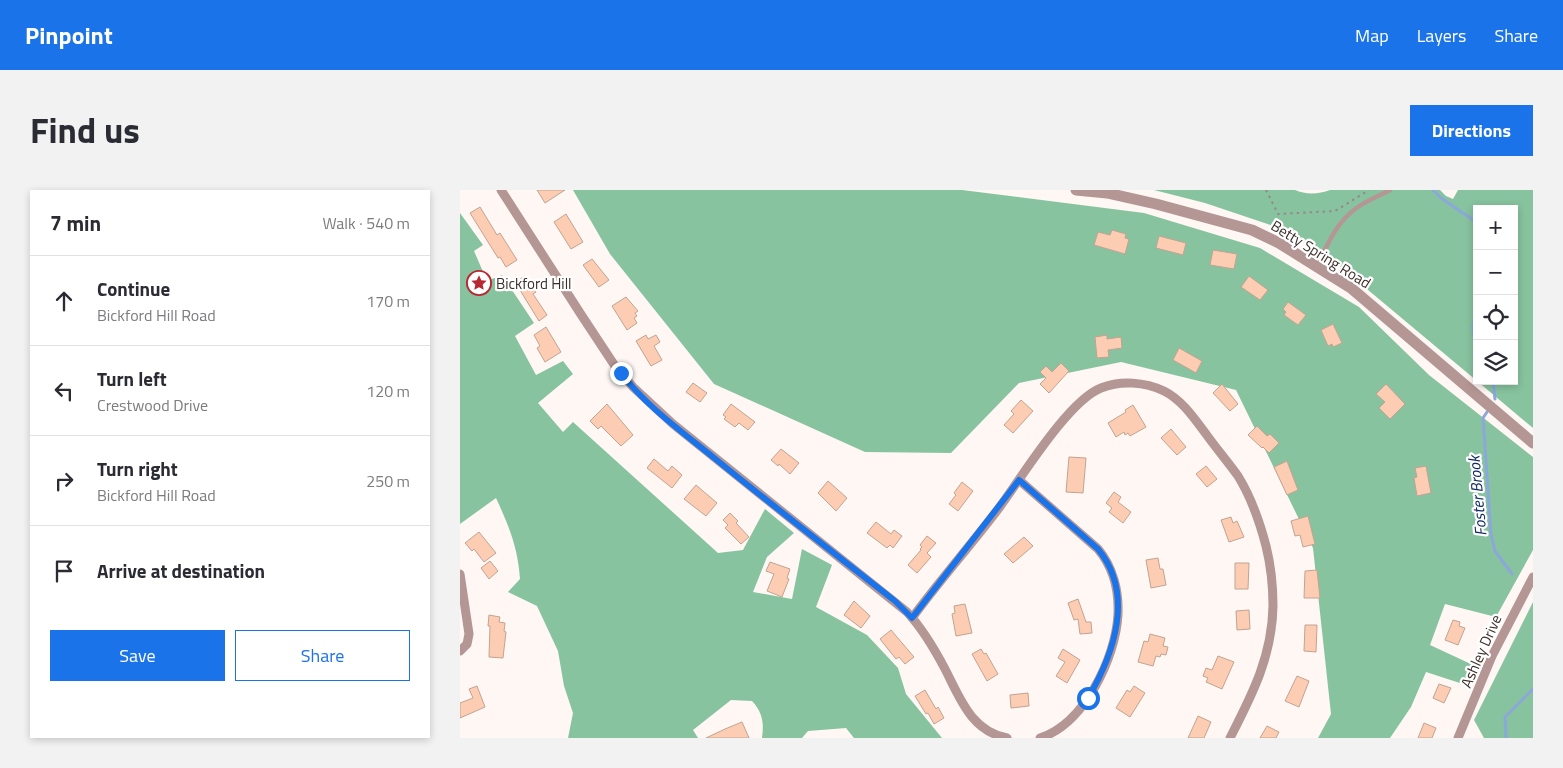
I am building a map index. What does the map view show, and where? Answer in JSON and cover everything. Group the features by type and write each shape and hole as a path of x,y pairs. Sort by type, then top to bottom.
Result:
{"street":[{"path":"501,190 577,308 616,366 633,387 672,424 895,601 912,618 940,660 971,717 985,729 1007,738"},
{"name":"Betty Spring Road","path":"1076,190 1114,194 1243,227 1279,243 1361,296 1533,444"},
{"path":"912,618 1052,435 1073,409 1091,392 1110,385 1127,383 1142,384 1163,391 1176,400 1198,423 1238,478 1250,501 1266,547 1272,584 1271,629 1265,661 1256,687 1230,738"},
{"path":"1019,480 1104,556 1110,569 1118,599 1118,622 1113,644 1105,666 1092,691 1083,705 1067,723 1054,732 1040,738"},
{"path":"460,574 469,634 467,644 460,652"},
{"name":"Ashley Drive","path":"1458,738 1492,656 1533,577"}],"lane":[{"path":"1317,267 1333,233 1345,216 1360,205 1390,190"}],"path":[{"path":"1266,190 1278,214 1335,211 1369,190"}],"green space":[{"path":"573,190 962,190 1144,213 1260,248 1359,307 1429,375 1533,457 1533,550 1496,617 1445,604 1430,645 1473,665 1466,685 1426,672 1411,707 1390,738 1318,738 1331,714 1313,548 1236,390 1121,362 1019,383 951,453 865,452 714,384 610,254"},
{"path":"1154,190 1295,190 1312,193 1330,190 1440,190 1446,196 1453,199 1458,190 1533,190 1533,428 1482,385 1518,385 1518,205 1473,205 1473,378 1337,264 1282,229 1205,203"},
{"path":"460,213 483,245 474,251 487,281 502,275 534,323 515,336 536,375 563,361 573,374 538,403 563,432 573,422 718,553 743,550 765,509 794,533 767,557 753,592 792,599 802,549 832,565 816,607 867,635 898,668 906,694 942,738 854,738 846,728 808,731 802,738 762,738 762,718 756,705 752,701 731,700 693,730 698,738 568,738 573,713 564,686 558,651 537,606 508,592 520,579 519,568 512,537 496,498 460,524"},
{"path":"1533,602 1533,738 1484,738 1474,720"}],"building":[{"path":"537,190 565,190 545,203"},
{"path":"480,207 497,235 500,233 517,260 506,267 500,257 498,258 470,213"},
{"path":"566,214 583,242 571,249 554,222"},
{"path":"1112,230 1126,234 1125,238 1129,239 1125,254 1094,245 1098,232 1110,235"},
{"path":"1159,236 1186,243 1183,255 1156,248"},
{"path":"1213,250 1237,254 1234,269 1210,265"},
{"path":"592,259 609,280 599,287 583,265"},
{"path":"525,276 536,292 533,294 547,315 539,321 515,282"},
{"path":"1249,276 1268,290 1260,300 1241,287"},
{"path":"626,297 638,311 635,313 637,316 634,318 637,323 627,330 612,306"},
{"path":"1288,302 1306,315 1298,325 1284,315 1286,312 1283,309"},
{"path":"1333,324 1342,343 1333,347 1332,344 1328,346 1321,330"},
{"path":"546,327 561,352 545,362 537,348 540,346 534,335"},
{"path":"646,335 648,339 656,335 660,342 654,346 662,360 651,366 636,341"},
{"path":"1107,335 1107,339 1121,337 1122,348 1108,350 1109,357 1097,358 1095,337"},
{"path":"1179,348 1202,361 1196,373 1173,360"},
{"path":"1061,363 1069,371 1049,393 1040,384 1046,378 1040,372 1046,366 1052,372"},
{"path":"693,383 707,393 700,402 686,392"},
{"path":"1222,384 1238,404 1230,411 1213,393"},
{"path":"1386,384 1405,404 1390,419 1379,408 1385,402 1376,394"},
{"path":"1021,400 1033,411 1013,433 1004,425 1014,414 1011,411"},
{"path":"607,404 633,435 621,446 601,426 598,429 590,421"},
{"path":"731,404 755,422 748,430 739,423 735,427 724,419 726,417 723,415"},
{"path":"1133,405 1146,427 1130,436 1128,433 1125,435 1124,432 1116,437 1108,423 1126,412 1125,410"},
{"path":"1257,426 1267,436 1270,434 1279,443 1269,453 1248,435"},
{"path":"1171,429 1186,447 1177,455 1161,438"},
{"path":"781,449 799,463 790,474 779,464 778,466 771,460"},
{"path":"1069,457 1086,458 1083,493 1066,492"},
{"path":"654,459 668,471 672,466 682,475 672,488 647,468"},
{"path":"1287,461 1298,490 1287,495 1274,467"},
{"path":"1206,466 1217,479 1207,487 1196,474"},
{"path":"1426,466 1431,493 1417,496 1414,478 1417,477 1415,468"},
{"path":"828,481 847,498 836,511 818,493"},
{"path":"962,482 973,491 958,511 949,504"},
{"path":"696,485 717,503 706,516 684,499"},
{"path":"1114,492 1121,497 1118,502 1131,512 1123,523 1109,512 1112,508 1106,503"},
{"path":"730,513 738,521 736,523 749,537 741,544 725,528 728,525 723,520"},
{"path":"1308,516 1315,544 1303,547 1300,535 1295,536 1291,521"},
{"path":"1231,517 1233,523 1237,521 1244,537 1229,542 1221,520"},
{"path":"876,522 891,534 894,530 902,536 893,548 890,545 887,548 867,533"},
{"path":"479,532 496,553 484,562 474,549 472,551 465,543"},
{"path":"927,536 936,543 927,553 931,557 917,573 908,565 921,550 922,547 920,545"},
{"path":"1024,537 1033,546 1013,563 1004,554"},
{"path":"1158,558 1160,569 1163,569 1166,585 1151,588 1146,560"},
{"path":"490,561 498,571 489,579 481,568"},
{"path":"770,562 790,569 787,578 789,579 782,597 767,591 774,574 766,571"},
{"path":"1235,563 1249,563 1248,589 1235,589"},
{"path":"1317,570 1320,598 1304,598 1305,571"},
{"path":"1078,599 1086,622 1091,622 1092,633 1080,634 1078,619 1074,620 1068,603"},
{"path":"854,601 870,616 861,628 844,615"},
{"path":"965,604 972,633 956,636 952,614 955,613 954,606"},
{"path":"1249,610 1250,629 1237,630 1236,611"},
{"path":"489,615 500,617 499,622 505,623 504,631 506,632 503,658 489,657"},
{"path":"1453,620 1460,622 1459,626 1465,628 1458,645 1445,640"},
{"path":"1305,625 1317,625 1316,652 1304,651"},
{"path":"891,630 914,657 905,664 899,657 896,659 880,639"},
{"path":"1150,634 1165,638 1163,646 1168,647 1166,655 1156,656 1153,666 1138,662 1144,641 1148,642"},
{"path":"981,649 984,654 986,653 998,674 987,681 972,654"},
{"path":"1063,649 1080,660 1067,683 1056,676 1065,662 1058,658"},
{"path":"1218,656 1234,662 1222,689 1206,682 1208,678 1203,676 1206,668 1212,670"},
{"path":"1297,676 1309,681 1299,707 1285,701"},
{"path":"1439,684 1451,688 1444,703 1433,698"},
{"path":"477,686 485,707 460,718 460,703 473,698 469,689"},
{"path":"1134,686 1145,693 1130,717 1116,708 1127,690 1130,692"},
{"path":"925,690 936,709 938,707 944,718 934,724 915,696"},
{"path":"1028,693 1029,706 1011,708 1010,695"},
{"path":"1198,716 1211,722 1204,738 1188,738"},
{"path":"742,722 749,738 706,738 725,729"},
{"path":"1424,723 1436,728 1432,738 1418,738"},
{"path":"1267,726 1279,732 1276,738 1260,738"}],"waterway":[{"name":"Foster Brook","path":"1433,190 1441,198 1473,220"},
{"name":"Foster Brook","path":"1493,385 1495,399"},
{"name":"Foster Brook","path":"1487,412 1483,418 1491,534 1495,551 1512,574"},
{"name":"Foster Brook","path":"1506,738 1505,717 1533,689"}],"place":[{"name":"Bickford Hill","path":"479,283"}],"route":[{"path":"621,373 645,400 672,424 895,601 912,618 1019,480 1098,549 1107,562 1117,591 1118,614 1110,652 1105,666 1088,698"}]}
